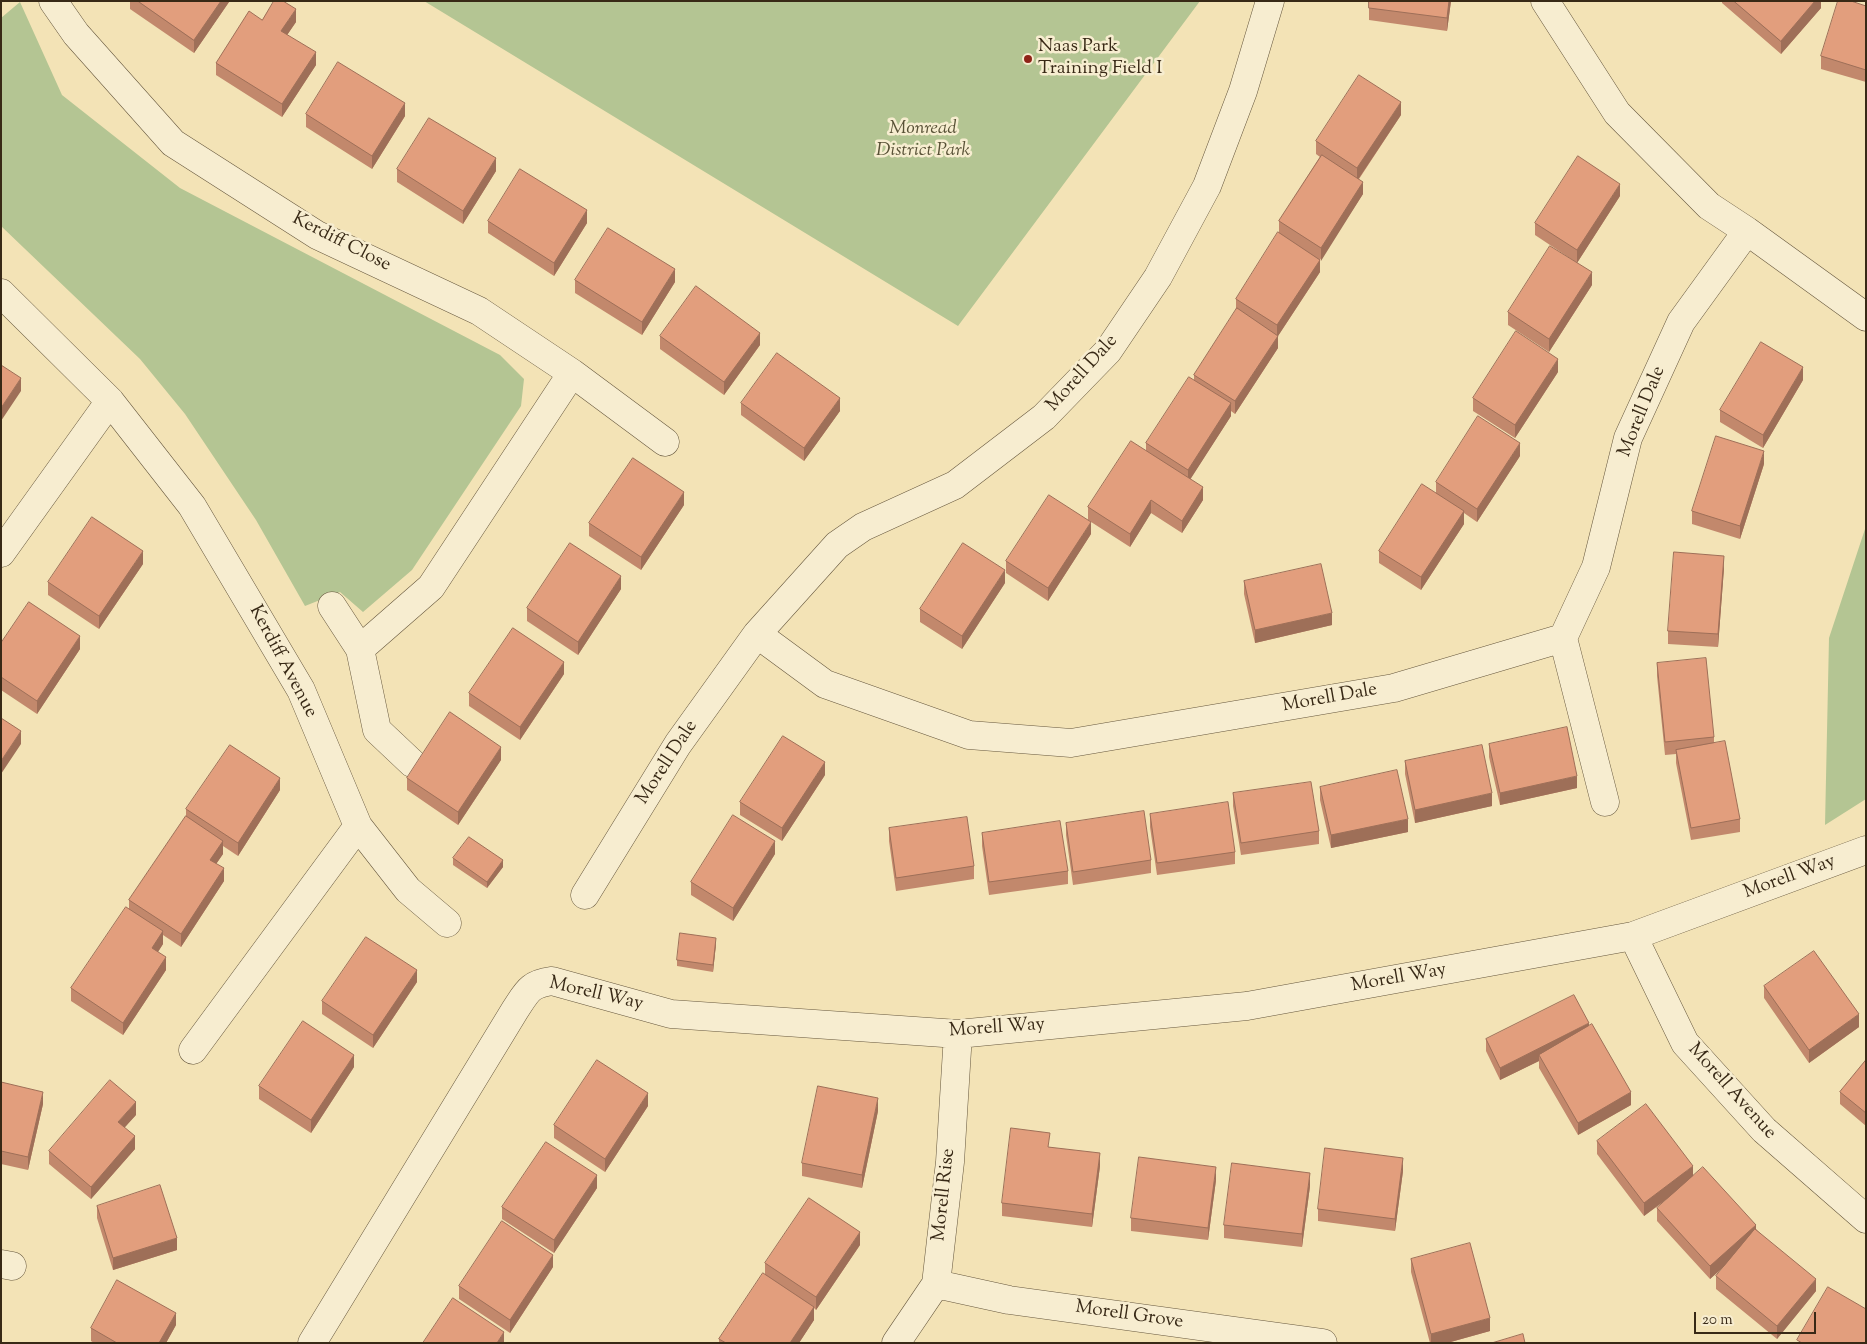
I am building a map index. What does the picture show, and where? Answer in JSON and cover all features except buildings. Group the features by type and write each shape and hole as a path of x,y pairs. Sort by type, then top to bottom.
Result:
{"street":[{"name":"Kerdiff Close","path":"53,1 76,34 173,143 317,235 479,311 572,373 665,442"},
{"name":"Morell Dale","path":"585,895 678,744 757,634 836,545 863,527 955,485 1044,418 1108,351 1158,277 1207,186 1243,91 1270,1"},
{"path":"1545,1 1617,113 1709,206 1747,231 1866,317"},
{"name":"Morell Dale","path":"757,634 825,684 969,735 1071,743 1394,688 1563,638 1596,567 1628,438 1632,429 1681,322 1747,231"},
{"name":"Kerdiff Avenue","path":"1,293 110,401 192,506 296,681 358,826 408,890 447,924"},
{"path":"360,649 431,587 572,373"},
{"path":"1,553 110,401"},
{"path":"332,606 360,649 377,730 412,764"},
{"path":"1563,638 1605,802"},
{"path":"193,1050 358,826"},
{"name":"Morell Way","path":"312,1343 525,994 537,983 552,981 671,1014 958,1034 1247,1006 1633,936 1866,850"},
{"name":"Morell Avenue","path":"1633,936 1685,1043 1764,1130 1866,1219"},
{"name":"Morell Rise","path":"896,1343 936,1284 950,1162 958,1034"},
{"name":"Morell Grove","path":"936,1284 1009,1300 1323,1343"}],"green space":[{"name":"Monread District Park","path":"424,1 1200,1 958,326"},
{"path":"20,2 62,95 180,188 500,355 524,379 521,406 412,570 363,612 340,592 305,606 256,520 185,414 140,359 1,226 1,18"},
{"path":"1866,526 1866,799 1825,825 1829,638"}],"place":[{"name":"Naas Park Training Field I","path":"1028,59"}]}
